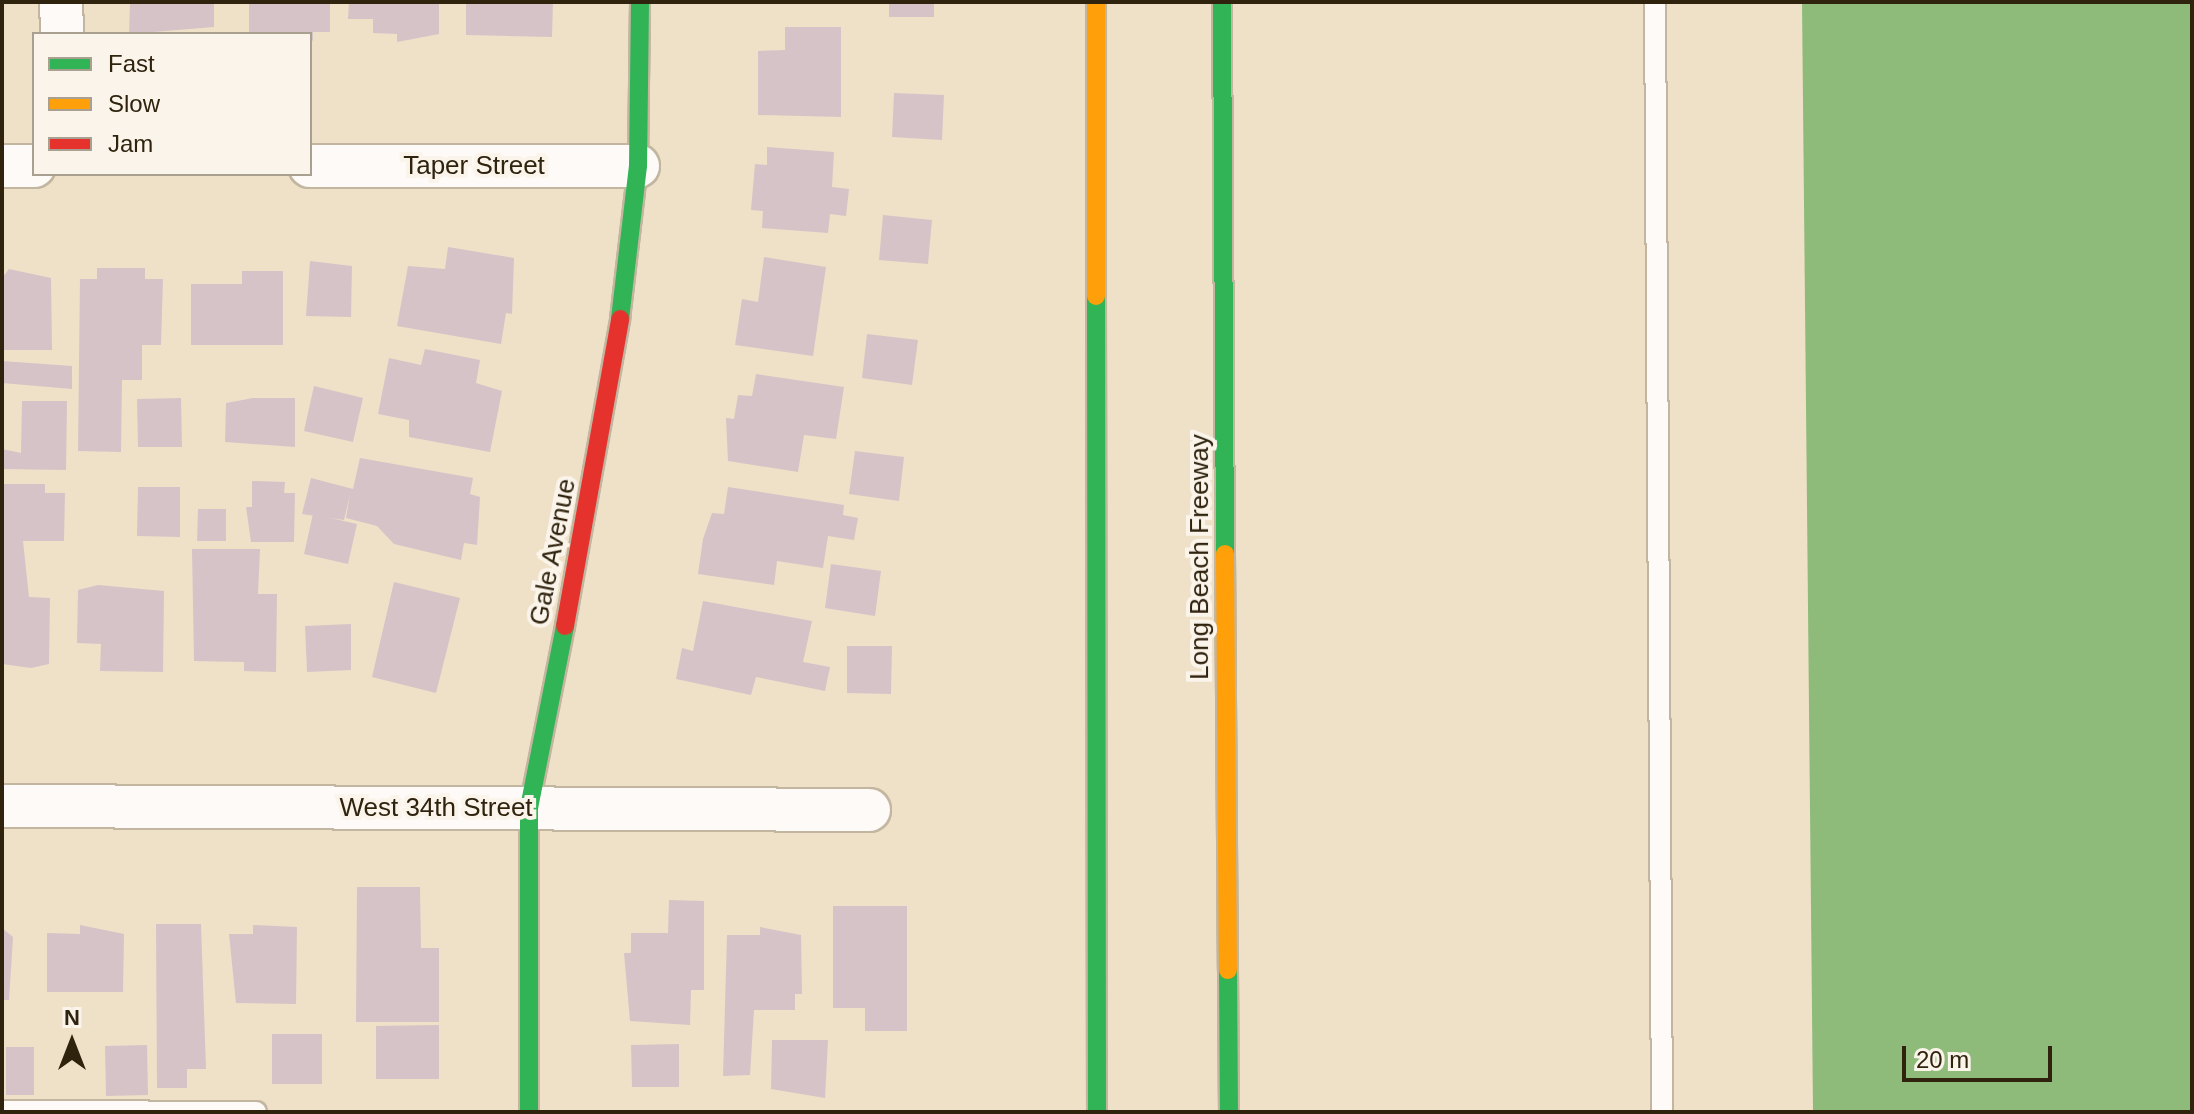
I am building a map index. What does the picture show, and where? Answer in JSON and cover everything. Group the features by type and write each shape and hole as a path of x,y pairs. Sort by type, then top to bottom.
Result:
{"main road":[{"name":"Gale Avenue","path":"529,1112 529,808 610,400 638,166 640,2"},
{"path":"1096,2 1097,1112"},
{"name":"Long Beach Freeway","path":"1222,2 1229,1112"}],"street":[{"path":"61,2 62,32"},
{"path":"2,166 32,166"},
{"name":"Taper Street","path":"312,166 638,166"},
{"name":"West 34th Street","path":"2,806 869,810"}],"lane":[{"path":"1655,2 1662,1112"},
{"path":"2,1111 256,1112"}],"shaded area":[{"path":"1802,2 2192,2 2192,1112 1813,1112"}],"building":[{"path":"130,2 214,2 214,27 129,32"},
{"path":"249,2 330,2 330,32 313,32 313,42 312,32 249,32"},
{"path":"349,2 439,2 439,34 397,42 397,34 373,33 373,19 348,19"},
{"path":"466,2 553,2 552,37 466,35"},
{"path":"889,2 934,2 934,17 889,17"},
{"path":"785,27 841,27 841,117 758,115 758,51 785,50"},
{"path":"894,93 944,95 942,140 892,137"},
{"path":"767,147 834,152 832,187 849,189 846,216 830,214 828,233 762,228 763,211 751,210 755,164 767,165"},
{"path":"883,215 932,220 928,264 879,260"},
{"path":"448,247 514,258 512,314 506,313 501,344 397,326 408,266 445,269"},
{"path":"764,257 826,267 813,356 735,345 742,299 758,302"},
{"path":"310,261 352,266 351,317 306,316"},
{"path":"97,268 145,268 145,279 163,279 161,345 142,345 142,380 122,380 121,452 78,451 80,279 97,279"},
{"path":"9,269 51,278 52,350 2,350 2,278"},
{"path":"242,271 283,271 283,345 191,345 191,284 242,284"},
{"path":"867,334 918,340 912,385 862,378"},
{"path":"425,349 480,360 476,383 502,391 490,452 409,437 409,420 378,414 389,358 421,365"},
{"path":"2,361 72,366 72,389 2,383"},
{"path":"756,374 844,387 836,439 804,435 798,472 728,461 726,418 734,419 738,395 752,396"},
{"path":"314,386 363,398 353,442 304,431"},
{"path":"181,398 182,447 138,447 137,399"},
{"path":"253,398 295,398 295,447 225,442 226,403"},
{"path":"22,401 67,401 66,470 2,469 2,449 21,453"},
{"path":"855,451 904,457 899,501 849,494"},
{"path":"360,458 473,478 470,494 480,497 477,545 464,543 461,560 394,544 377,526 346,518 350,495 344,520 302,514 311,478 353,489"},
{"path":"252,481 285,482 284,493 295,493 294,542 251,542 246,507 252,507"},
{"path":"2,484 45,484 45,493 65,493 64,541 23,541 29,597 50,598 49,664 31,668 2,664"},
{"path":"138,487 180,487 180,537 137,536"},
{"path":"728,487 844,505 843,515 858,518 854,540 828,536 823,568 777,561 774,585 698,574 703,539 712,513 724,514"},
{"path":"198,509 226,509 226,541 197,541"},
{"path":"313,514 357,524 348,564 304,554"},
{"path":"192,549 260,549 258,594 277,594 276,672 244,671 244,662 194,661"},
{"path":"831,564 881,571 875,616 825,608"},
{"path":"394,582 460,598 436,693 372,677"},
{"path":"98,585 164,591 163,672 100,671 101,644 77,643 78,590"},
{"path":"703,601 812,621 803,662 830,667 825,691 756,677 751,695 676,679 682,648 693,651"},
{"path":"351,624 351,670 307,672 305,626"},
{"path":"847,646 892,646 891,694 847,693"},
{"path":"357,887 420,887 421,948 439,948 439,1022 356,1022"},
{"path":"669,900 704,901 704,990 691,990 690,1025 630,1021 624,953 631,953 631,933 668,933"},
{"path":"833,906 907,906 907,1031 865,1031 865,1008 833,1008"},
{"path":"156,924 201,924 206,1069 187,1069 187,1088 157,1088"},
{"path":"80,925 124,934 123,992 47,992 47,933 80,934"},
{"path":"253,925 297,927 296,1004 236,1003 229,934 253,934"},
{"path":"760,927 801,935 802,994 795,994 795,1010 754,1010 750,1075 723,1076 727,935 760,935"},
{"path":"2,928 13,937 9,1000 2,1000"},
{"path":"439,1025 439,1079 376,1079 376,1026"},
{"path":"272,1034 322,1034 322,1084 272,1084"},
{"path":"772,1040 828,1040 825,1098 771,1089"},
{"path":"679,1044 679,1087 632,1087 631,1045"},
{"path":"147,1045 148,1095 106,1096 105,1046"},
{"path":"6,1047 34,1047 34,1095 6,1095"}],"traffic: fast":[{"path":"620,319 638,166 640,2"},
{"path":"1222,2 1225,554"},
{"path":"1096,296 1097,1112"},
{"path":"529,1112 529,808 565,626"},
{"path":"1228,970 1229,1112"}],"traffic: slow":[{"path":"1096,2 1096,296"},
{"path":"1225,554 1228,970"}],"traffic: jam":[{"path":"565,626 620,319"}]}
